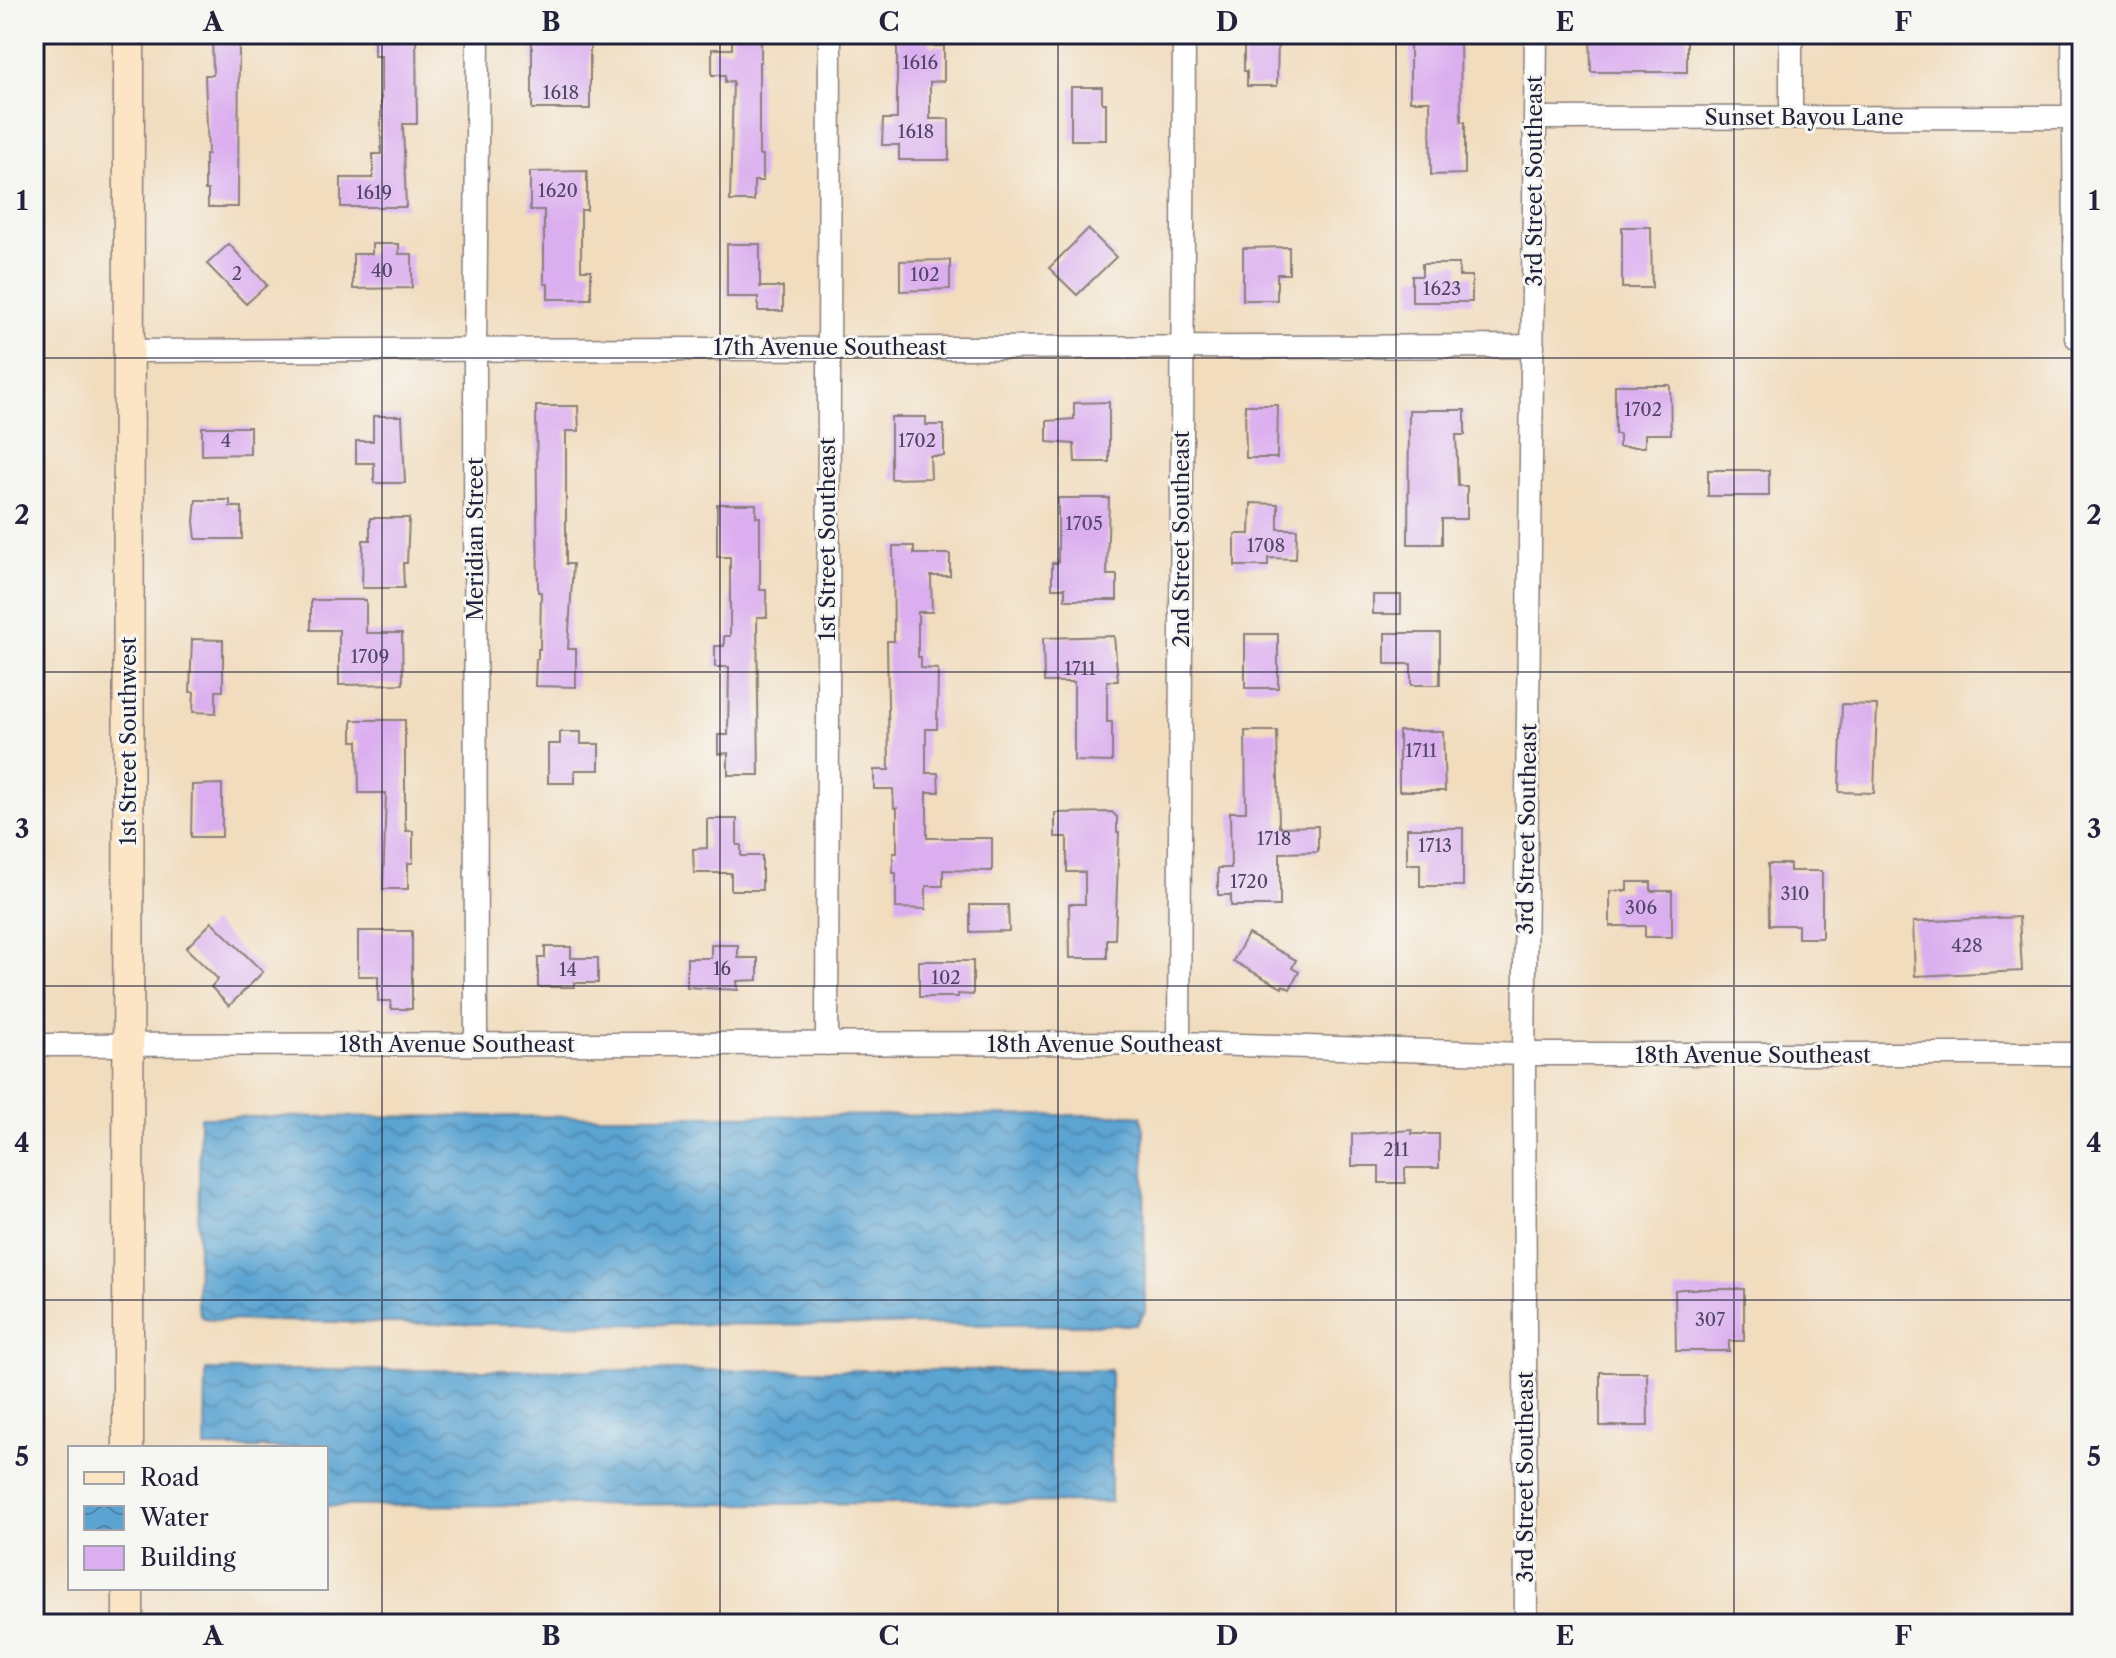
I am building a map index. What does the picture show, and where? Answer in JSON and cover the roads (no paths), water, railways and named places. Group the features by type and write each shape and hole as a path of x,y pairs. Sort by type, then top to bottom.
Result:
{"street":[{"name":"1st Street Southwest","path":"128,1446 129,34"},
{"name":"Meridian Street","path":"476,1044 478,34"},
{"name":"1st Street Southeast","path":"827,1044 830,34"},
{"name":"2nd Street Southeast","path":"1179,1043 1184,34"},
{"name":"3rd Street Southeast","path":"1526,1624 1524,1054 1536,34"},
{"path":"1791,34 1791,117"},
{"path":"2073,34 2076,337"},
{"name":"Sunset Bayou Lane","path":"1535,118 2073,117"},
{"name":"17th Avenue Southeast","path":"127,351 1533,346"},
{"name":"18th Avenue Southeast","path":"34,1045 1179,1043 1524,1054 2082,1054"},
{"path":"128,1590 128,1624"}],"water":[{"path":"1141,1116 1144,1131 1145,1312 1136,1325 448,1324 213,1320 201,1317 197,1304 200,1117"},
{"path":"206,1370 1111,1370 1111,1502 328,1506 328,1446 205,1446"}]}
